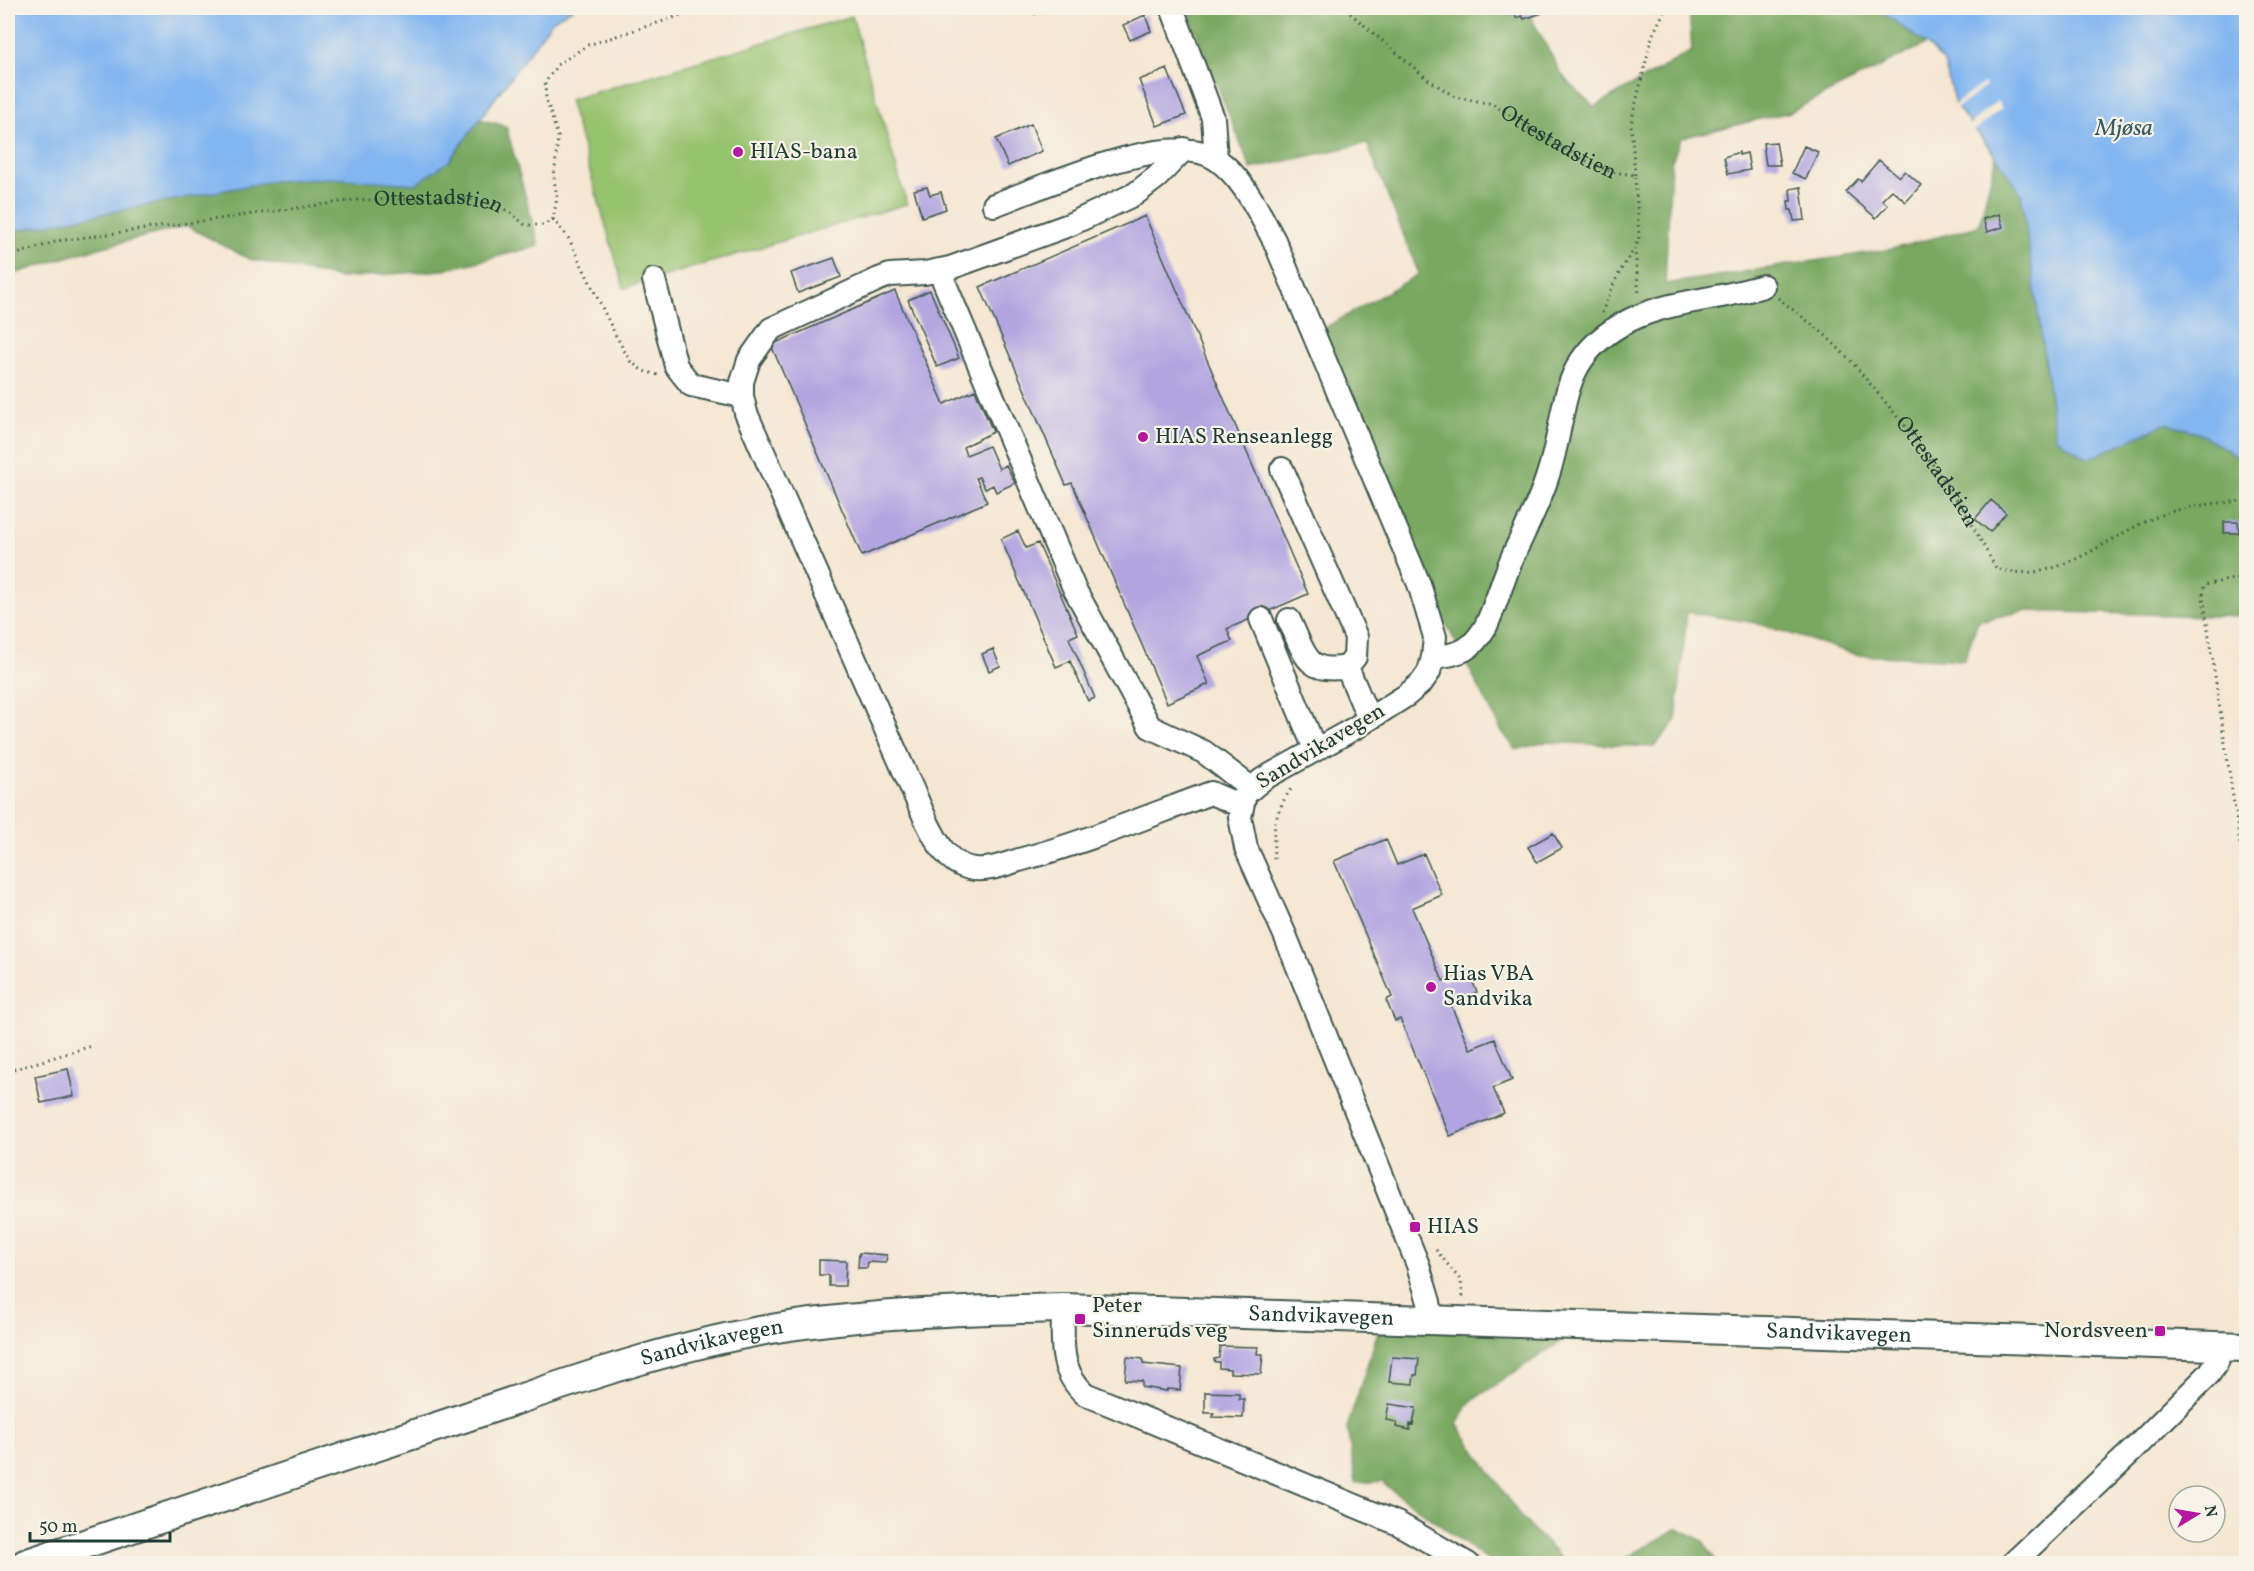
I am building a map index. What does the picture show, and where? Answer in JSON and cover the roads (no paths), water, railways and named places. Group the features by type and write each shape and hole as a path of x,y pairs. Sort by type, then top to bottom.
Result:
{"main road":[{"name":"Sandvikavegen","path":"25,1563 580,1379 717,1341 781,1328 846,1319 963,1310 1063,1308 2234,1346"}],"street":[{"path":"1172,8 1213,118 1216,159"},
{"path":"1184,149 1157,177 1135,194 1118,203 1021,243 939,270 890,275 771,329 750,360 742,382 742,396 746,413 925,818 936,841 950,858 970,868 995,867 1080,841 1211,793 1246,797"},
{"path":"994,205 1112,162 1146,153 1184,149 1202,151 1216,159 1239,182 1274,240 1419,584 1435,638 1433,657 1453,655 1464,650 1479,638 1486,626 1511,560 1548,477 1563,403 1570,382 1578,365 1592,346 1613,329 1643,315 1763,286"},
{"path":"939,270 1074,588 1150,727 1204,752 1246,797"},
{"path":"654,280 676,366 691,385 742,396"},
{"path":"1282,469 1356,638 1355,657 1347,667 1332,670 1320,668 1309,662 1289,620"},
{"path":"1261,619 1315,749"},
{"name":"Sandvikavegen","path":"1432,1320 1429,1302 1414,1254 1285,935 1246,848 1240,817 1246,797 1263,779 1369,719 1416,688 1429,672 1433,657"},
{"path":"1347,667 1369,719"},
{"path":"1063,1308 1065,1367 1072,1380 1085,1394 1399,1524 1468,1563"},
{"path":"2012,1563 2134,1449 2234,1346"}],"water":[{"path":"8,8 574,8 553,20 449,161 416,184 329,178 273,181 8,232"},
{"name":"Mjøsa","path":"1876,8 2246,8 2246,461 2197,432 2167,423 2088,459 2056,438 2021,193 1996,156 1955,105 1944,62 1926,44"}],"place":[{"name":"HIAS-bana","path":"738,152"},
{"name":"HIAS Renseanlegg","path":"1143,437"},
{"name":"Hias VBA Sandvika","path":"1431,987"},
{"name":"HIAS","path":"1415,1227"},
{"name":"Peter Sinneruds veg","path":"1080,1319"},
{"name":"Nordsveen","path":"2160,1331"}]}
